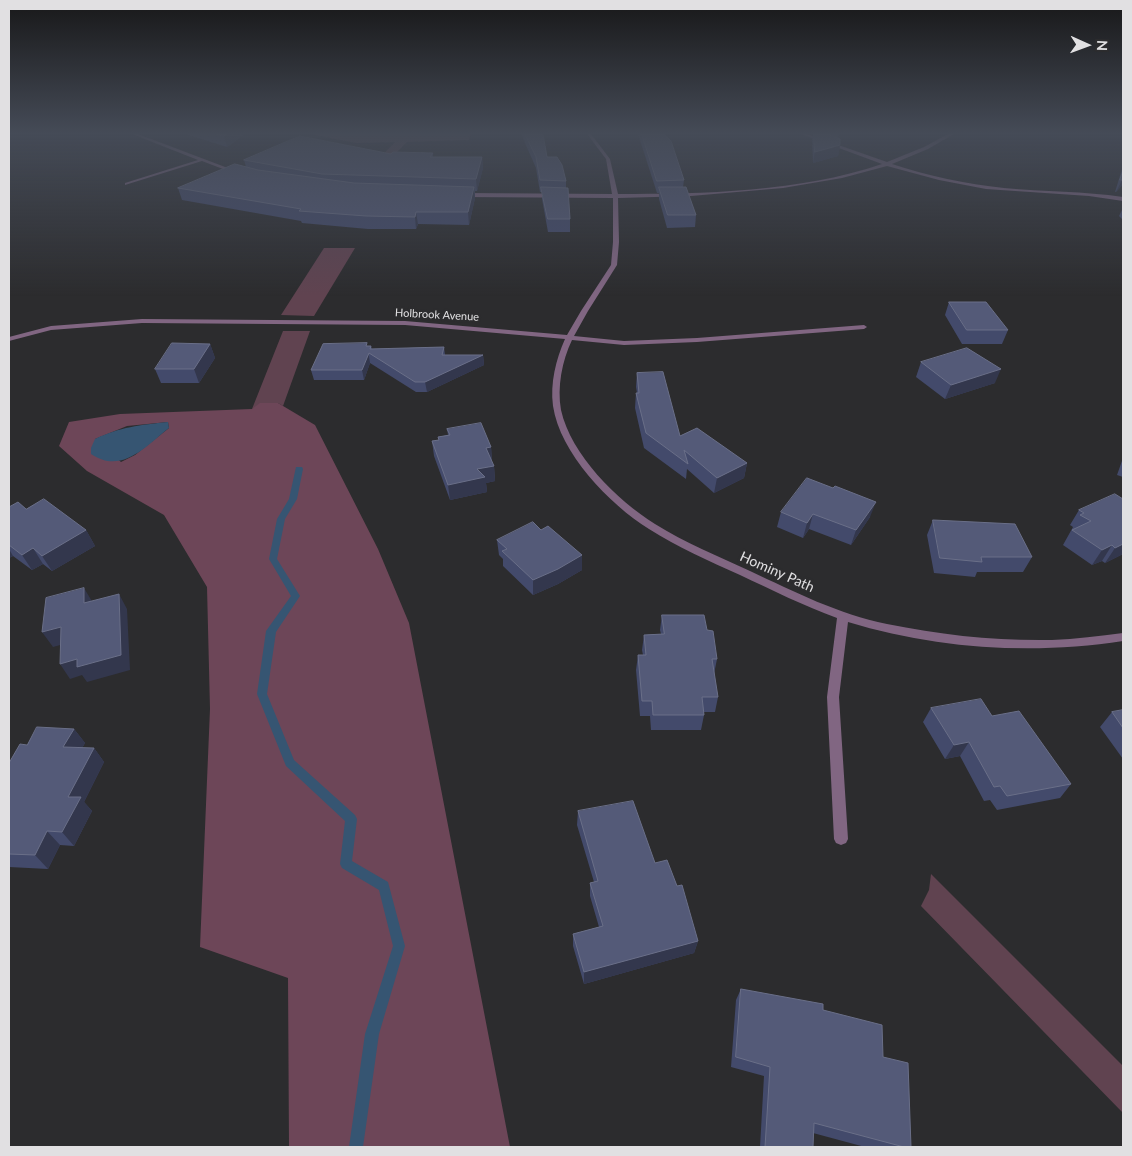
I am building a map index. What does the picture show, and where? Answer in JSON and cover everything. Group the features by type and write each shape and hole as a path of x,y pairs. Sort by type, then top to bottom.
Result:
{"street":[{"name":"Hominy Path","path":"613,188 617,252 614,265 560,358 555,398 560,419 569,441 584,464 617,501 656,530 786,592 843,616 932,635 974,641 1053,644 1092,642 1123,637"},
{"path":"458,194 614,196 694,194 778,188"},
{"path":"990,188 1070,192 1123,199"},
{"name":"Holbrook Avenue","path":"9,339 51,328 142,321 405,323 624,342 656,342 864,327"},
{"path":"841,839 833,697 843,616"}],"shaded area":[{"path":"324,248 355,248 314,316 281,315"},
{"path":"283,331 310,331 283,406 278,403 252,409"},
{"path":"260,403 278,403 315,425 378,549 409,623 510,1147 289,1147 288,978 200,947 210,709 207,587 164,515 87,471 59,446 69,422 120,414 252,409","holes":["168,422 169,428 135,455 121,462 95,439 127,426"]},
{"path":"931,874 1123,1066 1123,1113 921,906 929,890"}],"water":[{"path":"168,422 169,428 133,456 113,461 102,460 91,454 91,448 95,439 104,435 130,427"}],"building":[{"path":"178,188 474,188 468,212 416,212 415,217 366,216 299,211 301,209"},
{"path":"541,188 568,188 570,219 548,219"},
{"path":"659,188 686,188 696,215 668,215"},
{"path":"949,302 986,302 1008,330 967,330"},
{"path":"172,343 210,344 194,369 155,369"},
{"path":"367,343 366,346 371,346 370,349 444,347 442,355 483,355 425,382 415,382 369,353 362,370 311,370 323,344"},
{"path":"967,348 1001,369 951,385 921,362"},
{"path":"663,372 680,436 697,428 747,463 717,478 684,450 688,464 646,433 636,393 639,393 637,373"},
{"path":"481,423 491,447 486,448 494,466 477,469 485,477 448,485 432,441 439,440 438,437 450,435 447,429"},
{"path":"807,478 833,488 835,486 876,502 856,530 813,514 807,523 781,512"},
{"path":"1115,494 1123,499 1123,544 1115,548 1112,545 1102,550 1072,530 1091,521 1080,515 1084,513 1079,510"},
{"path":"44,499 86,530 42,556 33,548 22,555 9,545 9,507 18,502 26,509"},
{"path":"933,520 1015,524 1032,557 981,557 982,562 940,558"},
{"path":"533,522 541,530 548,526 582,555 558,569 533,580 502,551 507,549 497,540"},
{"path":"84,588 84,603 119,594 121,655 77,667 77,659 60,664 61,627 42,632 46,598"},
{"path":"662,615 704,615 707,630 713,631 717,659 712,659 718,697 702,697 704,715 653,715 652,701 642,701 638,655 646,655 644,635 664,634"},
{"path":"981,699 992,716 1019,711 1071,784 1007,796 1000,786 994,787 969,742 954,745 931,708"},
{"path":"1123,710 1123,728 1112,712"},
{"path":"37,727 74,729 63,747 94,748 68,797 81,797 62,832 47,831 35,855 9,854 9,763 20,744 27,745"},
{"path":"633,801 655,863 667,860 677,886 682,885 698,941 584,972 573,934 603,926 590,883 598,881 578,811"},
{"path":"741,989 823,1004 823,1010 882,1025 883,1057 908,1063 911,1147 904,1147 814,1123 813,1147 765,1147 770,1067 736,1057"}],"waterway":[{"path":"299,469 293,499 281,519 273,559 296,596 271,631 262,694 290,763 351,819 346,864 384,886 399,946 372,1034 356,1147"}]}
